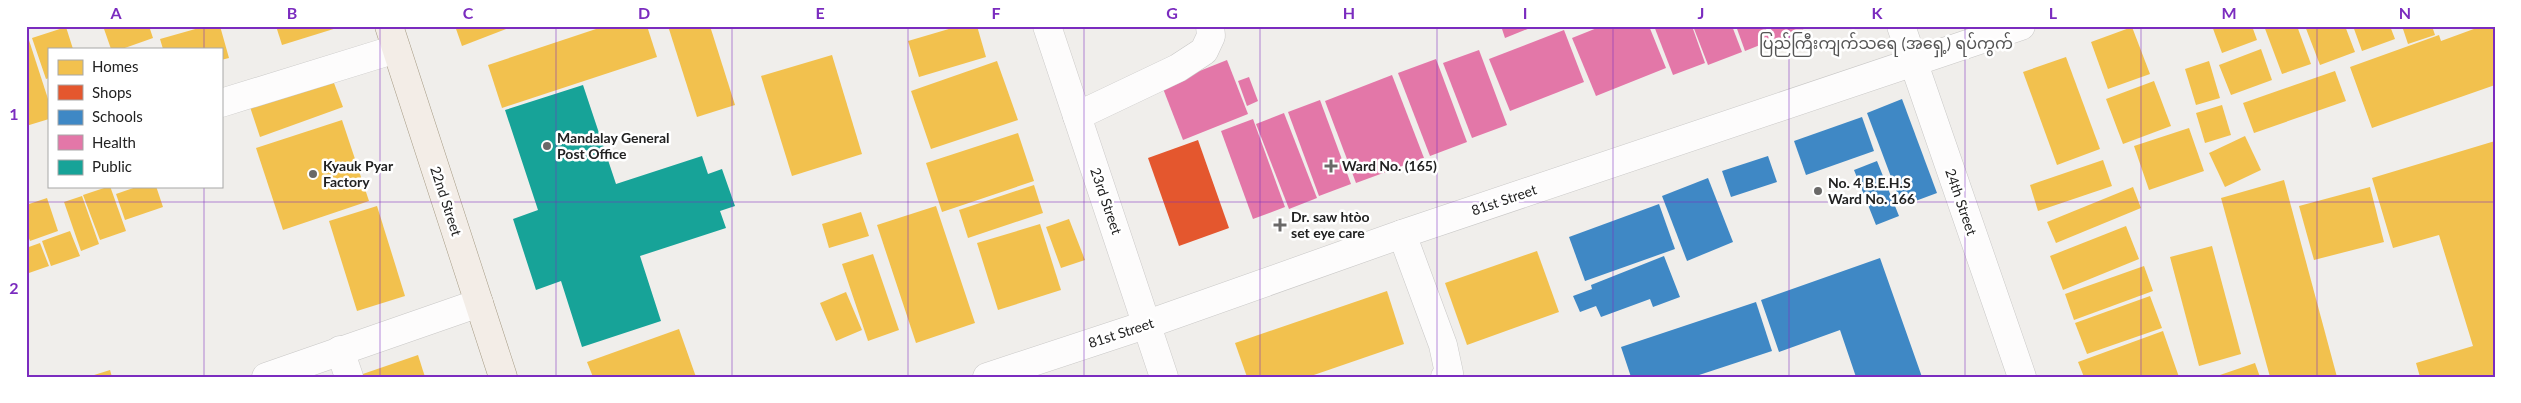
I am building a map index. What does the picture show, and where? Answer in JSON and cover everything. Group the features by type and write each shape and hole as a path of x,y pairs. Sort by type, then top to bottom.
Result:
{"main road":[{"name":"22nd Street","path":"392,37 503,377"}],"street":[{"name":"23rd Street","path":"1047,26 1148,324 1164,377"},
{"path":"1077,116 1178,68 1204,51 1211,36 1210,26"},
{"name":"24th Street","path":"1901,26 1912,63 2022,377"},
{"name":"81st Street","path":"988,377 1148,324 1402,234 2021,26"},
{"path":"222,103 392,37"},
{"path":"1402,234 1443,345 1448,374 1445,377"},
{"path":"266,377 479,303"},
{"path":"340,350 349,377"}],"building: Homes":[{"path":"103,26 149,26 153,38 125,48 111,48"},
{"path":"206,26 220,26 229,58 222,60 222,48 163,48 160,39"},
{"path":"276,26 340,26 340,27 282,45"},
{"path":"455,26 514,26 462,46"},
{"path":"605,26 647,26 657,57 502,108 488,65"},
{"path":"668,26 710,26 735,105 697,117"},
{"path":"959,26 977,26 986,57 919,77 908,41"},
{"path":"2212,26 2252,26 2257,40 2222,53"},
{"path":"2264,26 2297,26 2311,64 2282,74"},
{"path":"2305,26 2345,26 2355,52 2320,65"},
{"path":"2353,26 2390,26 2395,39 2362,51"},
{"path":"2402,26 2432,26 2435,35 2408,44"},
{"path":"2482,26 2495,26 2495,85 2372,128 2350,67 2439,35 2441,41"},
{"path":"66,27 73,48 48,48 48,78 46,79 32,38"},
{"path":"2132,27 2150,74 2108,89 2091,42"},
{"path":"26,31 48,99 48,119 26,126"},
{"path":"2261,49 2272,80 2231,95 2219,65"},
{"path":"832,55 862,154 792,176 761,76"},
{"path":"2066,57 2100,149 2057,165 2023,72"},
{"path":"997,61 1018,120 931,149 911,91"},
{"path":"2209,61 2220,98 2196,105 2185,69"},
{"path":"2335,71 2346,101 2254,133 2243,103"},
{"path":"331,75 343,107 260,137 249,104"},
{"path":"2154,81 2171,126 2123,144 2106,99"},
{"path":"2222,105 2231,135 2205,143 2196,113"},
{"name":"Kyauk Pyar Factory","path":"342,120 369,201 283,230 256,148"},
{"path":"2189,128 2204,171 2149,190 2134,146"},
{"path":"1018,133 1034,181 942,212 926,163"},
{"path":"2245,136 2261,170 2225,187 2209,153"},
{"path":"2495,141 2495,377 2420,377 2416,363 2473,346 2439,235 2393,248 2372,178"},
{"path":"2103,160 2112,186 2038,211 2030,185"},
{"path":"2284,180 2337,377 2270,377 2221,198"},
{"path":"1034,185 1043,213 968,238 959,210"},
{"path":"2133,187 2141,208 2056,243 2047,222"},
{"path":"2370,187 2384,242 2314,260 2299,206"},
{"path":"104,188 111,188 126,231 100,240 83,195"},
{"path":"133,188 157,188 163,207 125,220 116,194"},
{"path":"82,196 99,244 81,251 64,202"},
{"path":"47,198 58,231 30,241 26,230 26,205"},
{"path":"377,206 405,296 357,311 329,221"},
{"path":"936,206 975,323 916,343 877,225"},
{"path":"861,212 869,236 829,248 822,224"},
{"path":"1069,219 1085,260 1061,268 1046,227"},
{"path":"1040,224 1061,290 998,310 977,243"},
{"path":"2126,226 2139,259 2063,290 2050,256"},
{"path":"70,231 80,256 51,266 42,241"},
{"path":"40,243 49,266 26,274 26,248"},
{"path":"2212,246 2241,354 2199,366 2170,257"},
{"path":"1537,251 1559,312 1467,345 1445,283"},
{"path":"873,254 899,330 868,341 842,264"},
{"path":"2144,266 2153,291 2074,320 2065,294"},
{"path":"1387,291 1404,344 1308,377 1247,377 1235,343"},
{"path":"846,292 862,330 836,341 820,303"},
{"path":"2150,296 2162,328 2087,354 2075,323"},
{"path":"679,329 696,377 593,377 587,362"},
{"path":"2163,331 2179,377 2084,377 2078,362"},
{"path":"418,355 425,377 357,377 357,376"},
{"path":"2255,363 2260,377 2220,377 2220,375"},
{"path":"110,370 112,377 91,377 91,376"}],"building: Shops":[{"path":"1198,140 1229,228 1179,246 1148,158"}],"building: Schools":[{"path":"1902,99 1937,193 1902,206 1867,113"},
{"path":"1862,117 1874,151 1806,175 1794,141"},
{"path":"1768,156 1777,182 1731,197 1722,171"},
{"path":"1877,161 1899,216 1876,225 1854,170"},
{"path":"1708,178 1733,242 1687,261 1662,196"},
{"path":"1659,204 1675,249 1585,281 1569,237"},
{"path":"1664,256 1680,297 1653,307 1650,299 1601,317 1596,306 1580,312 1573,296 1592,289 1591,285"},
{"path":"1880,258 1922,377 1856,377 1840,330 1779,352 1761,300"},
{"path":"1756,302 1772,351 1693,377 1631,377 1621,347"}],"building: Health":[{"path":"1501,26 1535,26 1505,38"},
{"path":"1602,26 1649,26 1666,68 1596,96 1572,38"},
{"path":"1654,26 1692,26 1705,63 1673,75"},
{"path":"1693,26 1732,26 1742,52 1708,65"},
{"path":"1736,26 1765,26 1770,41 1745,51"},
{"path":"1770,26 1802,26 1804,32 1776,43"},
{"path":"1564,30 1584,82 1510,111 1489,59"},
{"path":"1479,50 1507,125 1472,138 1443,63"},
{"path":"1436,59 1467,142 1430,156 1398,73"},
{"path":"1227,60 1248,114 1183,140 1162,86"},
{"path":"1392,75 1424,158 1356,183 1325,101"},
{"path":"1249,77 1258,101 1247,106 1238,81"},
{"path":"1320,100 1351,184 1319,196 1288,112"},
{"path":"1284,113 1317,198 1289,209 1256,124"},
{"path":"1253,119 1285,207 1253,219 1221,131"}],"building: Public":[{"path":"583,85 616,184 702,156 708,174 722,169 735,206 720,211 726,228 640,256 661,321 582,347 561,281 536,290 513,219 538,210 505,110"}],"place":[{"name":"Mandalay General Post Office","path":"547,146"},
{"name":"Ward No. (165)","path":"1331,166"},
{"name":"Kyauk Pyar Factory","path":"313,174"},
{"name":"No. 4 B.E.H.S Ward No. 166","path":"1818,191"},
{"name":"Dr. saw htòo set eye care","path":"1280,225"}],"district":[{"name":"ပြည်ကြီးကျက်သရေ (အရှေ့) ရပ်ကွက်","path":"1886,43"}]}
